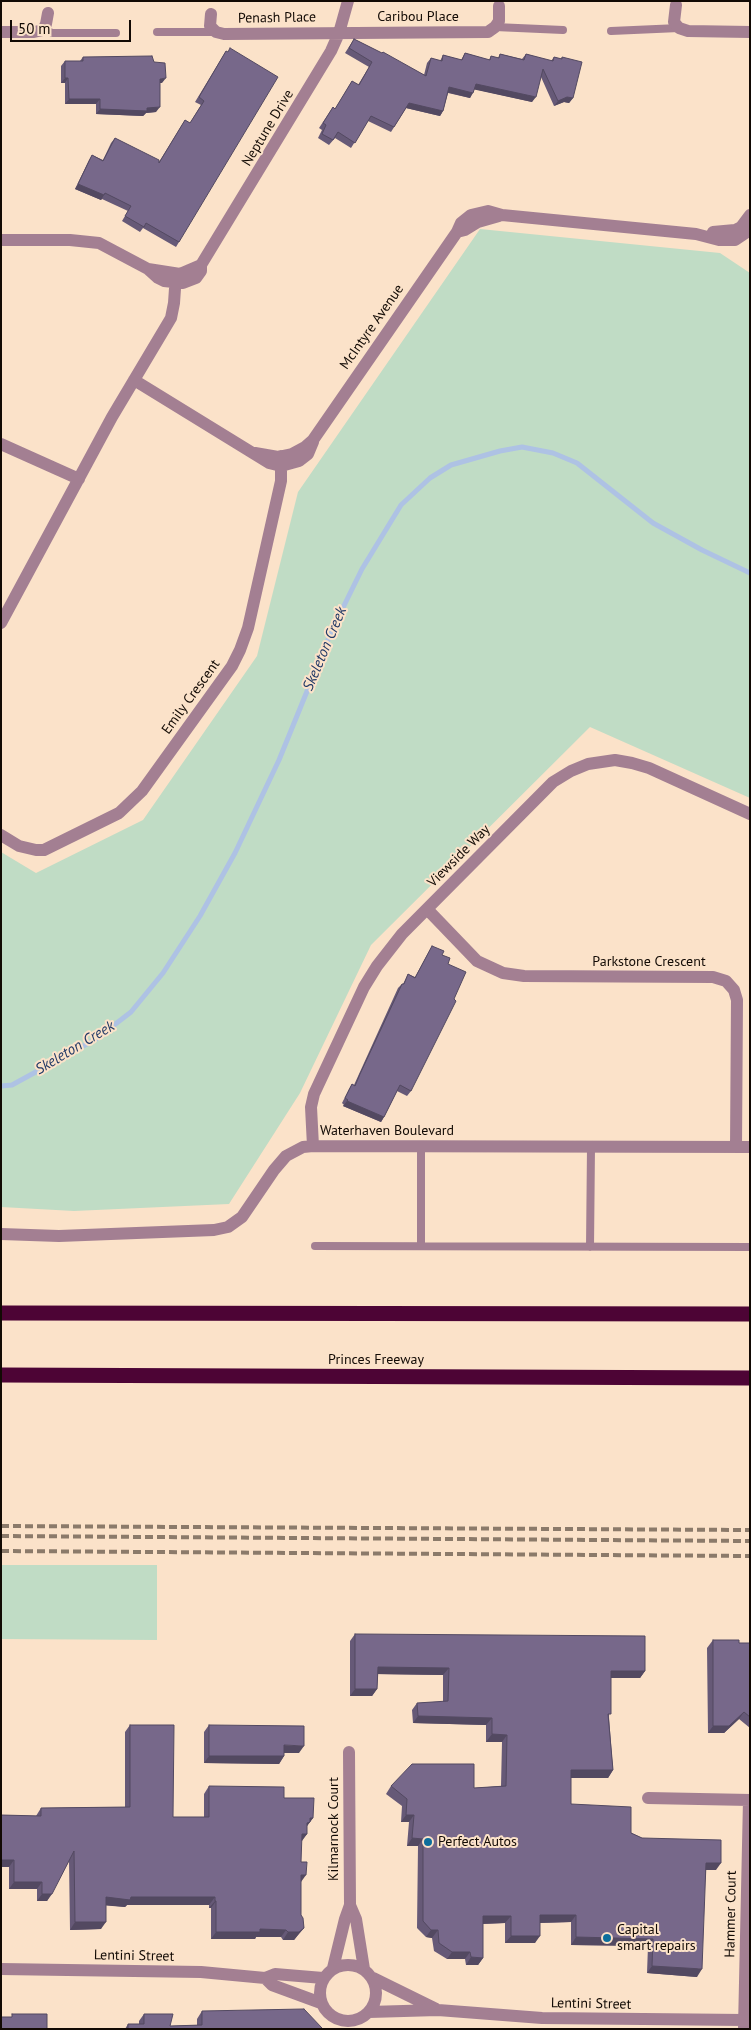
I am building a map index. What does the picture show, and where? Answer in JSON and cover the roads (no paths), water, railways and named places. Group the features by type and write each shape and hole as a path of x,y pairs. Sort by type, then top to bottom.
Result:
{"highway":[{"path":"1,1313 750,1314"},
{"name":"Princes Freeway","path":"1,1375 750,1378"}],"street":[{"name":"Neptune Drive","path":"176,279 196,278 201,271 202,265 308,91 339,33 348,1"},
{"path":"676,5 674,22 679,28 688,31 750,32"},
{"path":"495,27 498,20 499,6"},
{"path":"1,32 34,32 43,30 48,13"},
{"path":"212,14 210,26 216,32"},
{"name":"Caribou Place","path":"339,33 488,32 495,27"},
{"name":"Penash Place","path":"216,32 224,34 339,33"},
{"name":"McIntyre Avenue","path":"134,380 254,453 281,461 313,440 457,232 465,230 478,222 502,215 696,234 718,240 735,240 745,235 750,215"},
{"path":"1,240 76,240 99,243 148,269 158,278 176,279 171,318 134,380 1,623"},
{"path":"1,444 79,479"},
{"name":"Emily Crescent","path":"1,835 19,846 44,850 119,813 142,791 232,666 240,650 250,619 281,481 281,461"},
{"name":"Viewside Way","path":"313,1146 312,1107 314,1094 371,975 402,934 554,782 571,771 588,764 615,760 649,768 750,814"},
{"name":"Parkstone Crescent","path":"427,909 477,961 503,973 524,976 713,977 726,980 734,990 737,1000 736,1147"},
{"name":"Waterhaven Boulevard","path":"1,1234 58,1236 214,1230 228,1227 242,1217 274,1170 286,1156 303,1147 750,1147"},
{"name":"Kilmarnock Court","path":"333,1968 350,1905 349,1752"},
{"name":"Hammer Court","path":"648,1798 749,1800 744,2024"},
{"name":"Kilmarnock Court","path":"350,1905 356,1919 368,1974"},
{"path":"322,2006 332,2017 341,2021 363,2020 374,2004 376,1987 368,1974 354,1965 344,1964 333,1968 323,1978 319,1994 322,2006 330,2029"},
{"name":"Lentini Street","path":"1,1969 201,1972 265,1978 275,1974 323,1978"},
{"name":"Lentini Street","path":"368,1974 438,2010"},
{"name":"Lentini Street","path":"265,1978 272,1985 322,2006"},
{"name":"Lentini Street","path":"363,2020 438,2010 542,2018 744,2024"}],"lane":[{"name":"Caribou Place","path":"495,27 563,30"},
{"path":"611,31 679,28"},
{"path":"43,30 53,33 116,33"},
{"name":"Penash Place","path":"157,32 216,32"},
{"path":"421,1146 421,1245"},
{"path":"590,1247 591,1147"},
{"path":"315,1246 750,1247"}],"waterway":[{"name":"Skeleton Creek","path":"1,1086 12,1085 96,1039 131,1012 163,973 200,916 235,853 279,760 332,630 362,569 401,505 430,478 451,465 500,451 522,447 553,453 577,463 653,523 702,550 750,573"}],"railway":[{"path":"1,1526 750,1530"},
{"path":"1,1536 750,1541"},
{"path":"1,1551 750,1556"}],"place":[{"name":"Perfect Autos","path":"428,1842"},
{"name":"Capital smart repairs","path":"607,1938"}]}
